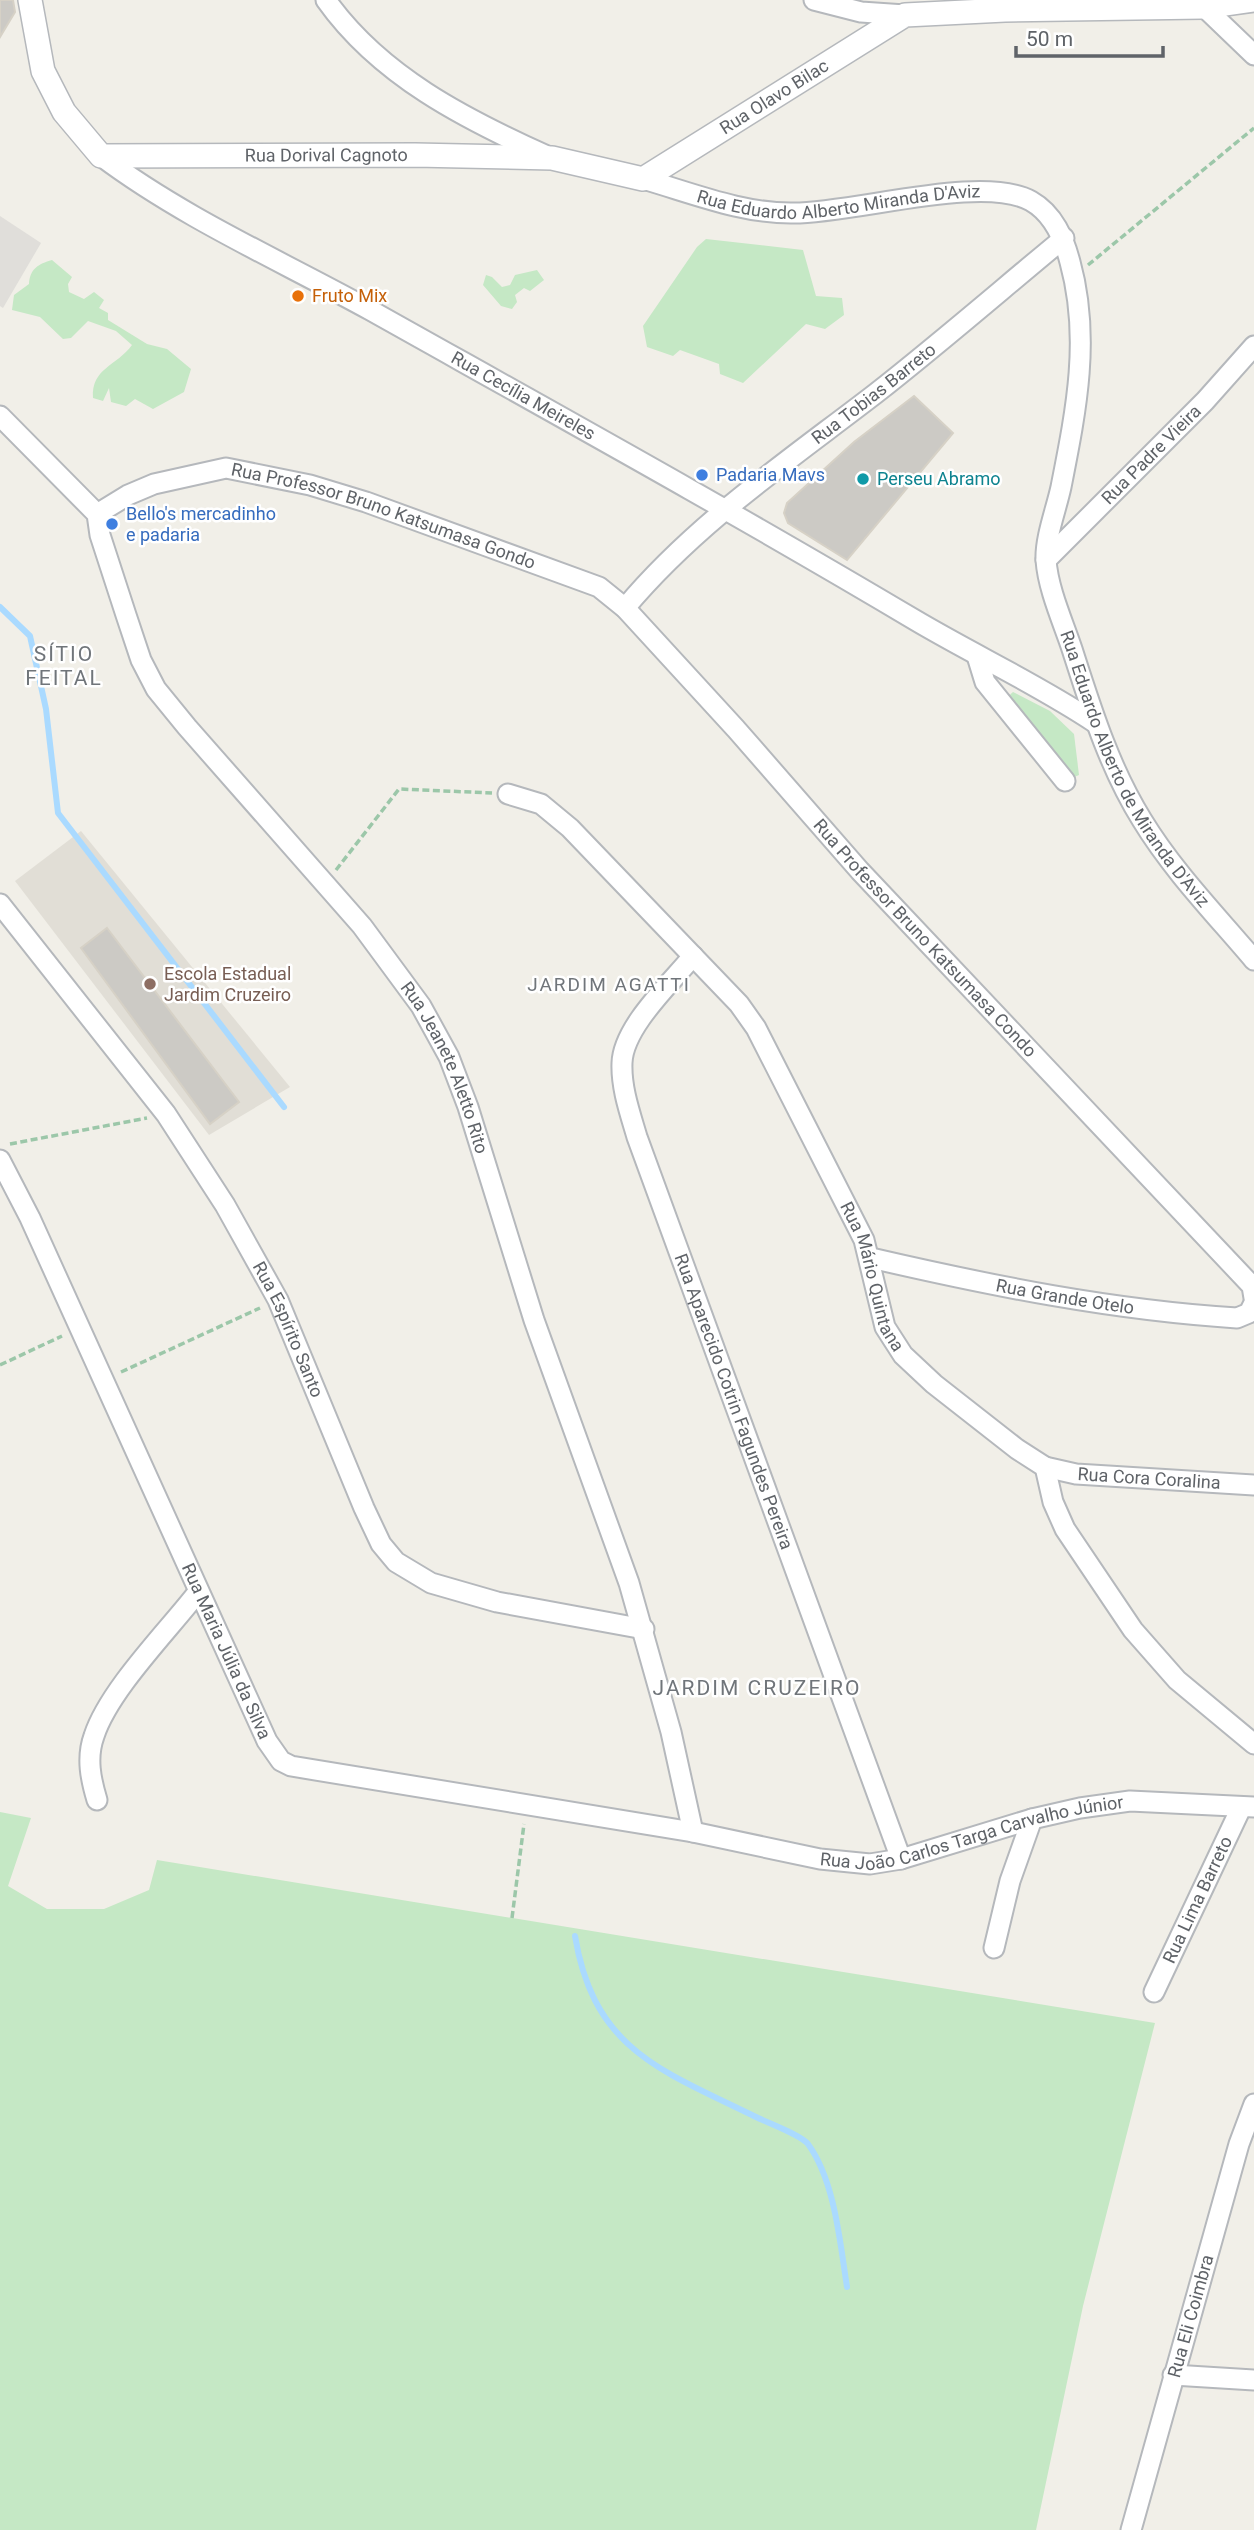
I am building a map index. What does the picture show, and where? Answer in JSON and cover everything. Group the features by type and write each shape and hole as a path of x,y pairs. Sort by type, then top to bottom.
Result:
{"street":[{"name":"Rua Eduardo Alberto Miranda D'Aviz","path":"326,0 355,37 398,74 477,125 551,158 643,179 749,209 791,213 843,211 965,191 994,191 1031,201 1052,219 1064,238 1080,297 1083,343 1067,454 1046,560"},
{"path":"814,0 861,12 905,15 1005,10 1205,7 1254,0"},
{"name":"Rua Cecília Meireles","path":"29,2 43,71 64,112 101,156 143,188 268,254 726,508 977,656 1057,697 1094,722"},
{"path":"1205,7 1254,55"},
{"name":"Rua Olavo Bilac","path":"643,179 905,15"},
{"name":"Rua Dorival Cagnoto","path":"101,156 551,158"},
{"name":"Rua Tobias Barreto","path":"625,608 651,577 726,508 885,386 1064,238"},
{"name":"Rua Padre Vieira","path":"1046,560 1205,401 1254,346"},
{"path":"0,416 97,514"},
{"name":"Rua Professor Bruno Katsumasa Gondo","path":"97,514 128,495 154,484 226,468 310,485 378,506 599,587 625,608"},
{"name":"Rua Jeanete Aletto Rito","path":"97,514 100,535 141,660 156,688 196,738 326,884 390,961 421,1006 449,1057 468,1107 534,1320 599,1494 644,1629 693,1832"},
{"name":"Rua Eduardo Alberto de Miranda D'Aviz","path":"1046,560 1094,722 1149,830 1170,861 1254,960"},
{"name":"Rua Professor Bruno Katsumasa Condo","path":"625,608 736,729 860,871 1252,1286 1254,1298"},
{"path":"977,656 985,682 1065,781"},
{"name":"Rua Mário Quintana","path":"508,794 541,804 570,828 739,1004 779,1068 871,1258 885,1327 903,1355 934,1384 1017,1449 1045,1467"},
{"name":"Rua Espírito Santo","path":"0,904 166,1114 225,1205 278,1300 370,1520 381,1544 396,1562 431,1583 497,1602 644,1629"},
{"name":"Rua Aparecido Cotrin Fagundes Pereira","path":"693,956 637,1024 626,1045 622,1062 625,1093 637,1137 901,1859"},
{"name":"Rua Maria Júlia da Silva","path":"0,1160 30,1218 267,1741 281,1761 291,1766 693,1832"},
{"name":"Rua Grande Otelo","path":"871,1258 1009,1289 1157,1313 1237,1318 1248,1312 1254,1303"},
{"path":"1045,1467 1053,1502 1065,1529 1133,1630 1177,1680 1254,1744"},
{"name":"Rua Cora Coralina","path":"1045,1467 1076,1474 1254,1485"},
{"path":"97,1800 89,1765 93,1737 129,1678 198,1592"},
{"name":"Rua João Carlos Targa Carvalho Júnior","path":"693,1832 820,1860 870,1864 901,1859 1032,1819 1130,1801 1247,1808"},
{"name":"Rua Lima Barreto","path":"1154,1992 1247,1808"},
{"path":"994,1948 1010,1881 1032,1819"},
{"name":"Rua Eli Coimbra","path":"1131,2530 1239,2144 1254,2104"},
{"path":"1173,2375 1254,2380"}],"path":[{"path":"1080,272 1254,128"},
{"path":"326,884 399,789 508,794"},
{"path":"0,1146 166,1114"},
{"path":"103,1380 278,1300"},
{"path":"0,1365 80,1328"},
{"path":"512,1918 526,1805"}],"shaded area":[{"path":"0,216 41,243 3,308 0,306"},
{"name":"Escola Estadual Jardim Cruzeiro","path":"81,831 290,1087 209,1135 15,881"}],"green space":[{"path":"706,239 803,250 816,296 842,298 844,315 825,329 806,324 743,383 720,374 719,364 680,350 673,356 647,347 643,326 697,247"},
{"path":"52,260 72,277 68,284 69,292 84,299 94,292 104,300 99,308 108,313 108,320 147,344 167,349 191,369 184,392 153,409 135,399 126,406 111,402 109,388 103,401 93,398 96,380 132,345 116,331 88,321 71,338 63,339 40,317 12,310 14,295 29,284 33,271 39,265"},
{"path":"537,270 544,280 530,291 524,288 515,295 517,302 512,309 501,306 483,285 486,275 502,287 510,285 515,275"},
{"path":"1013,692 1050,711 1074,734 1079,775 1067,780 1003,701"},
{"path":"0,1812 31,1818 8,1886 47,1909 104,1909 149,1890 157,1860 1155,2023 1083,2306 1036,2530 0,2530"}],"building":[{"path":"0,0 13,0 15,12 0,37"},
{"name":"Perseu Abramo","path":"914,396 953,433 847,560 788,523 784,513 787,503 854,442"},
{"path":"107,928 239,1102 210,1124 81,948"}],"waterway":[{"path":"0,607 30,636 46,709 58,813 284,1107"},
{"path":"575,1936 584,1975 598,2006 616,2032 638,2052 663,2070 792,2133 808,2144 817,2159 830,2194 847,2287"}],"place":[{"name":"Fruto Mix","path":"298,296"},
{"name":"Padaria Mavs","path":"702,475"},
{"name":"Perseu Abramo","path":"863,479"},
{"name":"Bello's mercadinho e padaria","path":"112,524"},
{"name":"Escola Estadual Jardim Cruzeiro","path":"150,984"}],"district":[{"name":"SÍTIO FEITAL","path":"64,666"},
{"name":"JARDIM AGATTI","path":"609,984"},
{"name":"JARDIM CRUZEIRO","path":"757,1688"}]}
